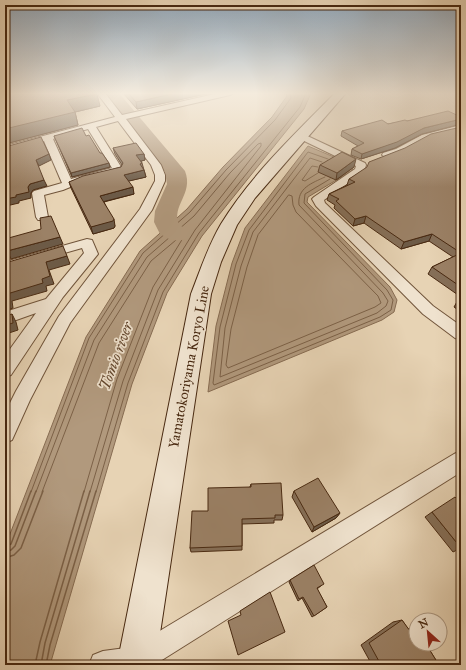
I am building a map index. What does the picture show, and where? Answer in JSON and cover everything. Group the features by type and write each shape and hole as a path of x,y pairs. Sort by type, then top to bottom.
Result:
{"main road":[{"name":"Yamatokoriyama Koryo Line","path":"137,660 201,294 212,262 229,225 249,195 311,124"}],"street":[{"path":"5,149 97,124"},
{"path":"5,434 22,397 64,320 146,210 157,188 160,176 156,166 125,124"},
{"path":"42,217 38,193 81,179 118,170 91,126"},
{"path":"300,136 360,165 400,151 425,137 452,129 461,128"},
{"path":"47,137 68,184"},
{"path":"360,165 360,170 318,200 320,204 428,310 461,334"},
{"path":"5,266 87,243 91,254 50,303 5,370"},
{"path":"5,318 50,303"},
{"path":"103,665 137,660 461,461"}],"water":[{"name":"Tomio river","path":"265,124 292,124 202,236 167,293 132,384 50,665 5,665 5,547 86,337 140,251 187,209 223,167"},
{"path":"308,146 348,163 353,170 308,197 307,202 390,287 397,300 394,312 382,320 208,392 216,326 232,263 245,228"}],"building":[{"path":"5,124 24,124 5,129"},
{"path":"366,124 439,124 424,128 397,142 362,154 352,149 364,143 342,131"},
{"path":"461,127 461,253 432,234 404,242 366,216 355,219 336,201 339,199 329,194 355,182 349,179 367,167 369,162 405,148 431,134"},
{"path":"82,128 86,136 89,135 100,153 102,153 109,163 71,173 54,136"},
{"path":"41,137 49,154 36,160 44,180 30,184 28,187 29,192 5,199 5,147"},
{"path":"136,143 144,154 136,155 142,163 140,164 144,170 124,175 133,187 100,196 114,219 113,221 91,227 69,182 83,176 121,167 123,163 113,148"},
{"path":"342,152 356,159 337,173 320,165"},
{"path":"51,216 60,237 7,251 5,239 41,229 40,218"},
{"path":"63,246 67,256 46,262 50,276 42,279 43,283 7,294 9,300 5,301 5,263"},
{"path":"461,253 461,287 432,267"},
{"path":"12,314 13,323 5,325 5,316"},
{"path":"318,478 340,513 314,527 294,491"},
{"path":"281,483 283,515 275,515 275,518 242,519 242,546 190,548 192,511 208,511 208,488 251,487 251,484"},
{"path":"455,497 457,499 461,497 461,548 432,512"},
{"path":"314,565 324,584 317,588 327,607 314,616 303,597 299,599 290,580"},
{"path":"270,592 285,632 238,655 228,621 241,615 240,611"},
{"path":"402,620 408,628 408,652 431,652 439,665 381,665 369,643"}],"waterway":[{"path":"137,124 175,171 177,177 176,189 166,211 165,217 169,229 178,234"}]}
